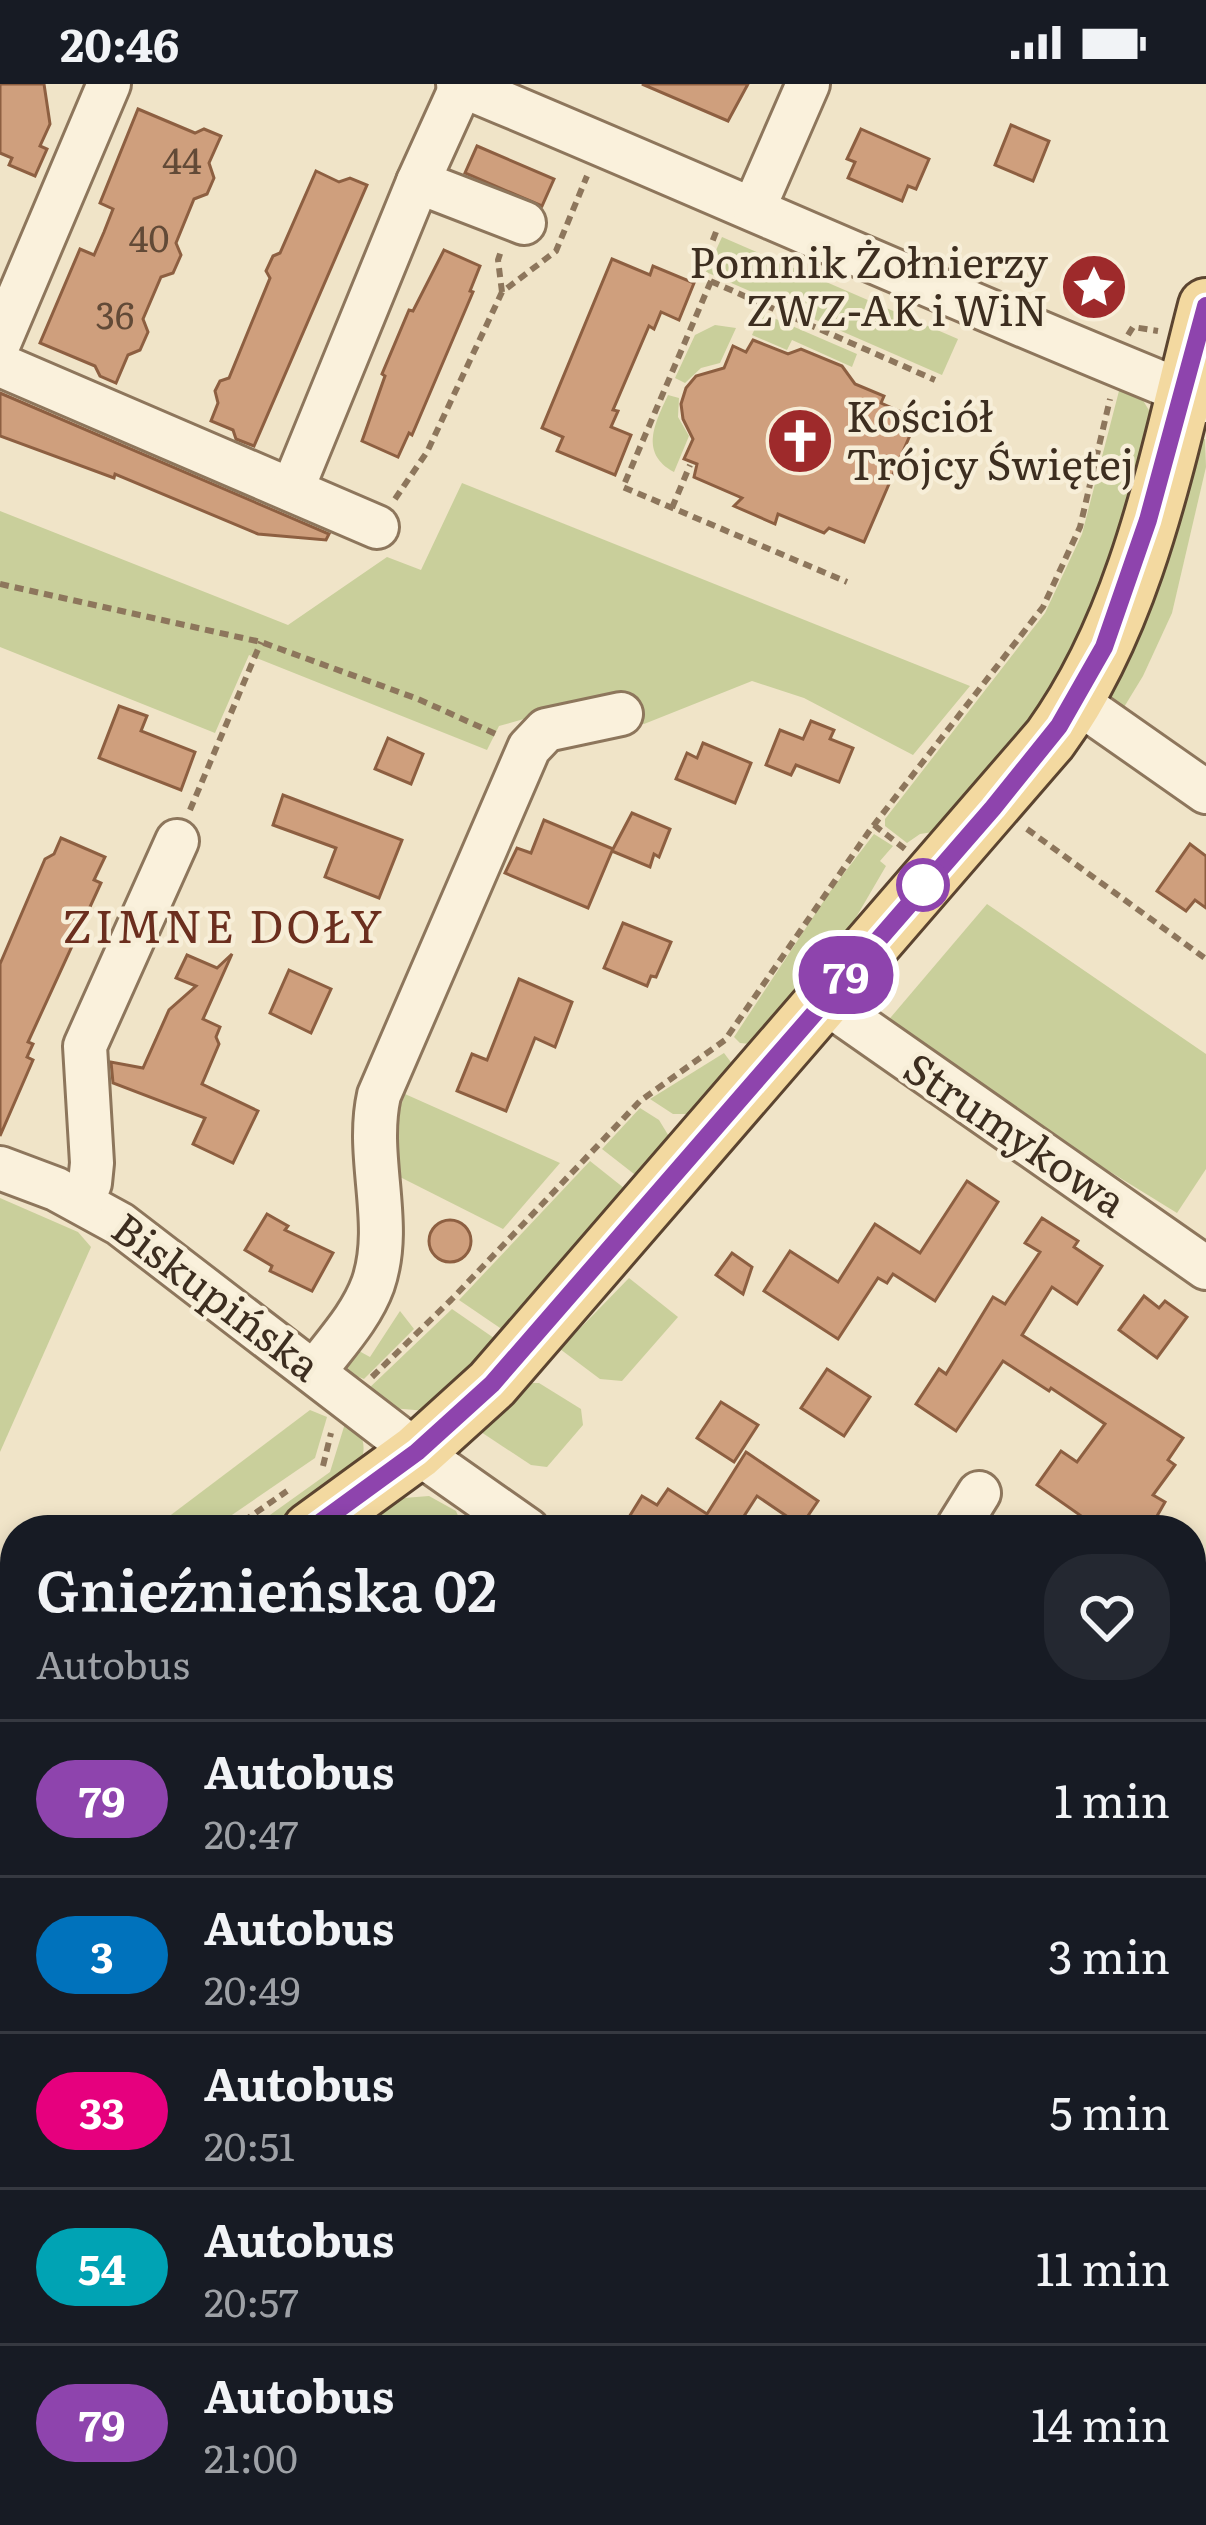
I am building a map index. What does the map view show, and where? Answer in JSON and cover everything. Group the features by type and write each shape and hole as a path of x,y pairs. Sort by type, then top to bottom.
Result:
{"main road":[{"path":"301,1500 417,1452 492,1384 993,808 1076,700 1128,586 1195,397 1202,322"}],"street":[{"path":"0,341 110,84"},
{"path":"738,213 808,84"},
{"path":"292,490 460,85 738,213 1195,397"},
{"path":"418,182 524,223"},
{"path":"0,365 376,526"},
{"path":"1076,700 1206,792"},
{"path":"315,1371 359,1314 379,1260 373,1148 379,1095 529,748 546,730 621,714"},
{"path":"82,1202 92,1163 86,1046 177,841"},
{"name":"Strumykowa","path":"824,1001 1206,1268"},
{"name":"Biskupińska","path":"0,1168 82,1202 167,1256 498,1515"},
{"path":"965,1515 979,1493"}],"path":[{"path":"376,526 427,452 502,292 556,251 592,161"},
{"path":"738,213 699,275 935,380"},
{"path":"711,280 622,487 847,582"},
{"path":"360,1388 451,1300 640,1101 725,1040 874,825 1042,607 1080,527 1122,345 1133,327 1202,322"},
{"path":"672,508 690,465"},
{"path":"0,584 260,642 418,699 529,748"},
{"path":"177,841 260,642"},
{"path":"993,808 1206,959"},
{"path":"874,825 908,851"},
{"path":"266,1515 301,1500 324,1465 334,1418"}],"green space":[{"path":"722,237 958,339 942,375 706,272"},
{"path":"762,313 857,354 852,367 792,340 787,350 752,335"},
{"path":"715,325 736,328 720,363 701,368 685,383 675,378 695,335"},
{"path":"1120,387 1141,397 1153,417 1139,499 1054,705 933,832 907,843 885,826 885,819 1045,613 1082,534"},
{"path":"668,395 679,398 678,417 689,436 674,472 653,447 655,427"},
{"path":"1198,439 1205,439 1206,467 1172,613 1118,717 1101,701"},
{"path":"462,483 970,686 913,755 804,698 752,681 644,724 630,718 637,698 545,713 499,726 487,750 249,655 215,733 0,647 0,511 288,625 387,557 421,570"},
{"path":"874,834 893,846 880,861 886,866 844,938 760,1045 740,1043 734,1037"},
{"path":"987,904 1206,1054 1206,1169 1177,1213 880,1030"},
{"path":"724,1053 733,1065 695,1114 673,1114 650,1099"},
{"path":"405,1094 560,1163 503,1229 398,1176 393,1126"},
{"path":"640,1108 659,1120 670,1138 643,1181 602,1149"},
{"path":"590,1161 634,1196 503,1330 459,1300"},
{"path":"0,1198 78,1232 91,1247 0,1452"},
{"path":"629,1278 678,1317 622,1381 600,1379 560,1349"},
{"path":"452,1309 504,1345 427,1411 391,1408 366,1391"},
{"path":"400,1311 414,1329 364,1379 343,1371 348,1345 370,1357"},
{"path":"530,1383 539,1383 581,1409 583,1425 547,1467 531,1465 481,1432"},
{"path":"310,1410 327,1417 315,1458 232,1515 171,1515"},
{"path":"347,1417 363,1441 357,1469 294,1515 270,1515 330,1472"},
{"path":"429,1496 458,1515 370,1515 391,1499"}],"building":[{"path":"0,84 44,84 50,124 40,146 47,149 35,176 9,165 12,158 0,153"},
{"path":"642,84 748,84 728,121"},
{"path":"138,109 195,133 204,129 221,136 209,163 214,178 207,194 194,199 176,243 181,255 173,273 161,277 143,319 148,332 140,350 128,355 116,383 100,376 95,366 40,343 80,249 94,255 104,232 113,209 100,203"},
{"path":"1011,125 1049,141 1033,181 995,165"},
{"path":"861,129 929,159 916,189 908,186 902,201 848,178 855,162 847,159"},
{"path":"477,146 554,179 542,206 465,173"},
{"path":"316,171 339,182 350,178 367,185 254,446 211,421 218,403 215,391 220,381 229,378 270,278 266,271 273,256 280,253"},
{"path":"444,250 480,266 412,435 409,433 398,457 362,441 382,374 409,310 413,311"},
{"path":"612,259 650,275 653,266 694,283 679,320 661,312 654,329 649,326 613,410 618,411 611,427 631,435 615,475 557,451 563,437 542,428"},
{"name":"Kościół Trójcy Świętej","path":"753,340 788,354 801,349 842,366 855,384 884,396 881,403 917,419 864,542 829,528 824,533 778,514 775,524 734,506 742,498 694,477 697,464 684,459 693,439 683,419 686,388 696,376 724,368 733,346 746,352"},
{"path":"0,393 329,534 326,540 258,534 115,474 114,478 0,436"},
{"path":"119,706 147,716 141,731 195,752 181,790 99,758"},
{"path":"811,721 834,730 830,739 853,748 839,782 796,765 791,775 766,765 780,730 803,739"},
{"path":"388,738 423,754 411,784 375,769"},
{"path":"703,743 751,763 735,803 676,779 687,753 697,758"},
{"path":"283,795 402,840 379,898 325,877 336,848 273,825"},
{"path":"632,813 670,829 659,857 654,854 650,867 612,851 588,908 505,873 517,848 531,853 544,820 613,849"},
{"path":"61,838 105,857 94,880 101,883 28,1042 33,1044 27,1057 33,1060 0,1136 0,964 45,859 54,854"},
{"path":"1190,844 1206,856 1206,908 1195,900 1186,911 1157,891"},
{"path":"623,923 671,942 647,986 604,968"},
{"path":"232,954 203,1019 220,1027 219,1044 202,1084 258,1111 233,1163 193,1144 205,1118 113,1083 111,1062 143,1068 169,1010 196,986 176,978 187,955 217,968"},
{"path":"289,970 331,989 311,1033 270,1013"},
{"path":"519,979 572,1002 555,1047 535,1038 506,1111 457,1091 472,1054 487,1060"},
{"path":"967,1181 998,1202 935,1301 893,1274 887,1283 878,1278 838,1339 764,1291 790,1251 838,1282 875,1224 920,1253"},
{"path":"267,1214 288,1226 285,1230 333,1253 312,1291 270,1271 272,1266 245,1250"},
{"path":"1042,1218 1078,1241 1074,1247 1102,1266 1077,1304 1052,1287 1022,1335 1183,1438 1168,1460 1175,1465 1153,1495 1165,1502 1158,1515 1080,1515 1037,1485 1061,1451 1077,1462 1105,1424 1003,1361 956,1431 916,1404 939,1369 946,1374 993,1297 1005,1304 1040,1252 1025,1243"},
{"path":"450,1220 465,1226 471,1241 465,1256 450,1262 435,1256 429,1241 435,1226"},
{"path":"732,1253 752,1267 743,1294 716,1275"},
{"path":"1144,1296 1159,1308 1165,1301 1187,1317 1157,1358 1119,1330"},
{"path":"827,1369 870,1397 844,1436 801,1408"},
{"path":"721,1402 758,1425 734,1462 697,1438"},
{"path":"746,1452 818,1501 808,1515 785,1515 757,1496 745,1515 630,1515 642,1496 657,1505 668,1489 707,1514"}],"bus line":[{"name":"79","path":"332,1515 417,1452 492,1384 1059,726 1099,660 1128,586 1206,306"}],"place":[{"name":"Pomnik Żołnierzy ZWZ-AK i WiN","path":"1094,287"},
{"name":"Kościół Trójcy Świętej","path":"800,441"}],"district":[{"name":"ZIMNE DOŁY","path":"224,927"}]}
